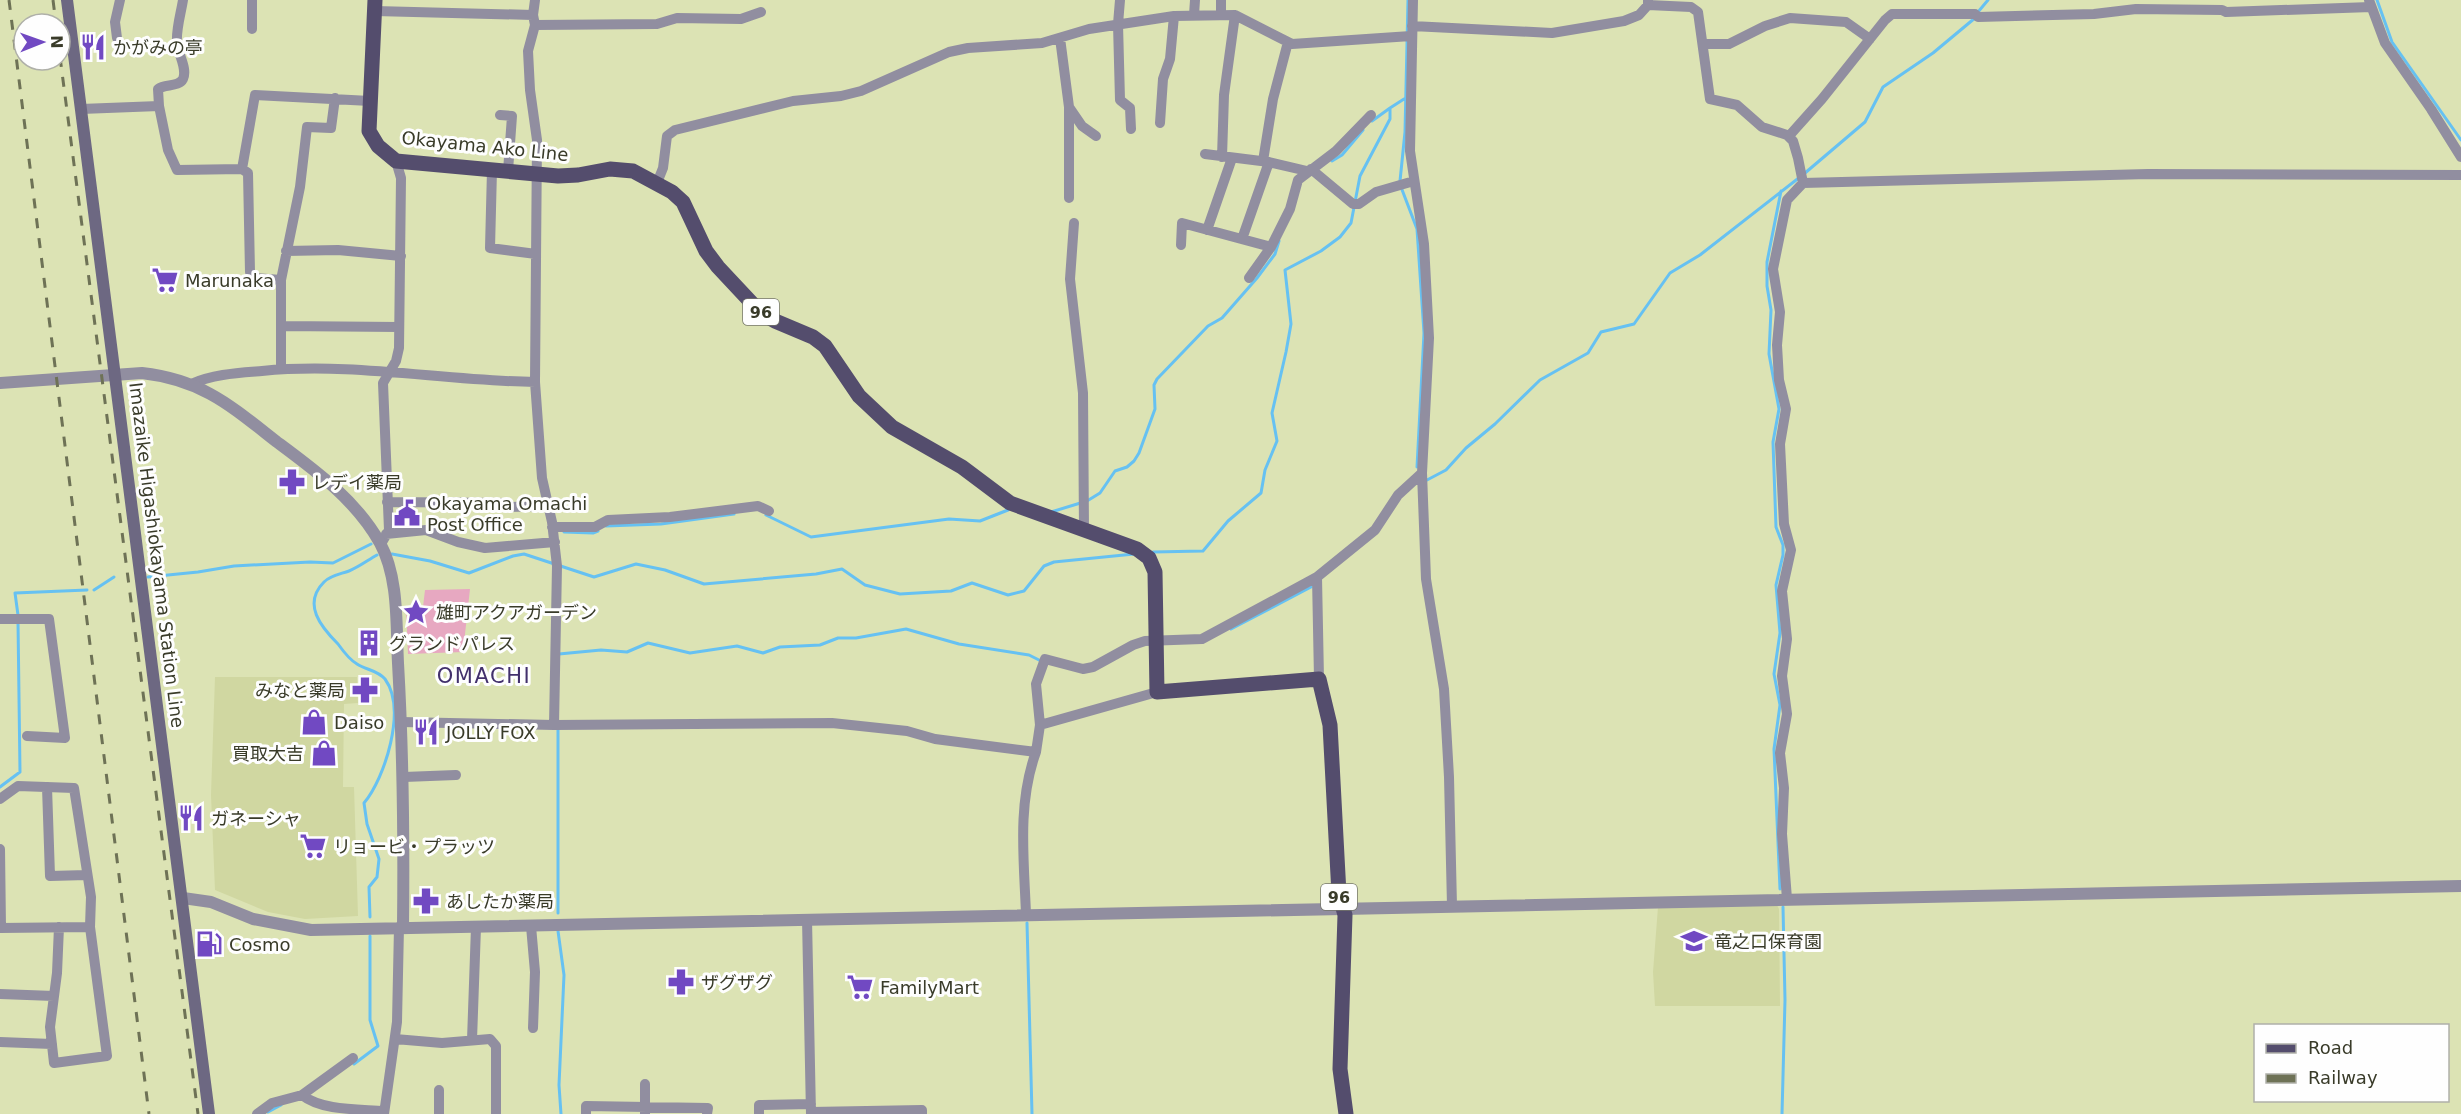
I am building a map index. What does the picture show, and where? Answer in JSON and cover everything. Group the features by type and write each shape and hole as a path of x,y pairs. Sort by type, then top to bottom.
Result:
{"main road":[{"name":"Imazaike Higashiokayama Station Line","path":"67,0 209,1114"},
{"name":"Okayama Ako Line","path":"375,6 369,131 378,146 396,161 536,174 578,175 610,169 633,171 672,192 683,202 706,251 761,313 825,345 859,396 892,427 962,467 1010,503 1137,549 1149,558 1155,572 1157,692"},
{"path":"1157,692 1319,679"},
{"name":"96","path":"1319,679 1330,724 1339,894 1345,915 1340,1069 1346,1114"}],"street":[{"path":"117,38 115,22 120,0"},
{"path":"183,0 176,43 184,71 183,80 178,84 158,89 168,150 177,170 242,169 248,172 250,272 255,278 281,280"},
{"path":"252,0 252,29"},
{"path":"535,0 528,51 530,90 537,140 535,382 542,478 549,506 557,565 557,725"},
{"path":"1120,0 1119,100 1130,108 1131,129"},
{"path":"1194,15 1195,0"},
{"path":"1221,0 1221,14"},
{"path":"1413,0 1409,33 1410,151 1405,184 1424,244 1429,318 1422,473 1426,579 1445,699 1452,906"},
{"path":"657,183 663,168 667,136 675,130 793,101 841,96 861,91 949,52 968,48 1042,43 1089,29 1174,16 1235,15 1288,42 1305,44 1409,33 1552,33 1624,21 1639,15 1648,2 1692,7 1698,12 1710,99 1737,105 1762,127 1789,136 1793,141 1802,178 1787,200 1773,269 1780,312 1777,345 1779,380 1786,409 1780,444 1784,524 1791,550 1782,591 1787,639 1782,675 1787,714 1780,753 1784,788 1782,834 1787,899"},
{"path":"1789,136 1892,14 2094,14 2136,9 2222,10 2226,12 2370,4 2385,43 2461,157"},
{"path":"375,6 534,20 657,24 677,18 741,19 761,12"},
{"path":"1207,230 1227,158 1224,95 1235,15"},
{"path":"1160,123 1163,79 1170,59 1174,16"},
{"path":"1704,44 1729,44 1765,26 1790,18 1846,22 1870,39"},
{"path":"1060,38 1069,107 1069,198"},
{"path":"1242,239 1266,161 1273,99 1288,42"},
{"path":"242,169 255,94 370,101"},
{"path":"281,369 281,280 300,187 307,127 331,128 335,98"},
{"path":"81,109 159,106"},
{"path":"1069,107 1082,126 1096,136"},
{"path":"1249,278 1271,247 1290,209 1299,180 1336,151 1371,115"},
{"path":"501,116 512,116 508,171"},
{"path":"1205,154 1266,161 1312,171 1356,204 1376,192 1405,184"},
{"path":"384,539 389,530 383,383 396,361 399,327 401,178 396,161"},
{"path":"492,170 490,248 536,254"},
{"path":"1802,178 2148,174 2461,175"},
{"path":"1074,223 1070,279 1083,393 1084,531"},
{"path":"1181,245 1182,223 1271,247"},
{"path":"286,251 338,250 401,256"},
{"path":"281,326 399,327"},
{"path":"191,384 223,374 323,368 501,382 535,382"},
{"path":"0,382 142,373 164,376 191,384 222,398 320,475 362,514 384,539 394,598 404,777 401,927 395,1039 384,1113 325,1104 304,1097"},
{"path":"1026,914 1023,826 1030,770 1036,752 1040,725 1036,684 1045,659 1083,669 1093,667 1133,645 1155,641 1202,639 1317,577 1376,530 1398,495 1422,473"},
{"path":"387,502 506,503 507,507 549,506"},
{"path":"552,527 595,526 608,520 670,517 758,506 769,511"},
{"path":"384,539 426,530 458,542 485,548 555,542"},
{"path":"1317,577 1319,679"},
{"path":"0,619 49,619 65,738 27,736"},
{"path":"1040,725 1157,692"},
{"path":"401,722 557,725 832,723 907,731 935,739 1036,752"},
{"path":"404,777 456,776"},
{"path":"0,799 18,786 74,788 91,897 90,927 107,1056 54,1063 50,1027 58,927"},
{"path":"47,787 50,876 87,875"},
{"path":"0,849 1,928 90,927"},
{"path":"183,898 211,902 253,919 297,929 2461,886"},
{"path":"807,919 811,1110"},
{"path":"531,926 535,972 533,1028"},
{"path":"472,1040 476,927"},
{"path":"0,994 54,996"},
{"path":"395,1039 442,1043 490,1039 496,1046 496,1114"},
{"path":"0,1042 52,1044"},
{"path":"257,1114 272,1103 304,1097 353,1058"},
{"path":"645,1084 645,1111"},
{"path":"439,1090 439,1114"},
{"path":"319,1114 325,1104"},
{"path":"759,1114 759,1105 867,1113 922,1110 922,1114"},
{"path":"586,1114 586,1106 645,1111 708,1108 707,1114"}],"shaded area":[{"name":"雄町アクアガーデン","path":"470,589 463,652 408,654 406,607 423,607 425,590"},
{"path":"215,677 357,677 358,703 344,704 343,787 354,787 358,916 305,919 268,912 215,890 211,795"},
{"path":"1777,905 1779,909 1780,1006 1655,1006 1653,972 1658,907"}],"waterway":[{"path":"1400,181 1405,132 1408,0"},
{"path":"1978,12 1988,0"},
{"path":"2377,0 2392,42 2461,140"},
{"path":"1805,173 1865,122 1883,87 1933,53 1975,18"},
{"path":"1153,552 1203,551 1228,521 1261,493 1265,470 1277,441 1272,413 1291,324 1285,270 1321,251 1340,237 1351,223 1360,176 1390,119 1390,108 1404,99"},
{"path":"1372,121 1390,108"},
{"path":"1332,161 1342,155 1363,130"},
{"path":"1427,480 1446,470 1466,448 1495,424 1540,380 1588,353 1601,332 1634,324 1670,273 1700,255 1800,177"},
{"path":"1401,187 1417,229 1424,333 1417,467"},
{"path":"1780,889 1774,749 1780,705 1774,674 1780,633 1776,585 1783,545 1776,527 1773,442 1779,409 1769,354 1771,310 1767,286 1767,262 1781,191"},
{"path":"1051,512 1087,501 1100,493 1115,471 1127,467 1134,461 1155,409 1154,385 1157,379 1208,326 1222,318 1275,254 1279,241"},
{"path":"766,515 811,537 949,519 980,521 1008,510"},
{"path":"606,526 661,524 734,514"},
{"path":"564,532 593,533 598,531"},
{"path":"148,577 234,566 333,563 371,544"},
{"path":"392,554 430,561 469,573 524,554 594,577 636,564 665,570 704,584 816,574 842,569 865,585 900,594 951,591 972,583 1008,595 1024,591 1044,566 1054,562 1134,554"},
{"path":"370,917 369,887 377,877 379,859 367,824 364,803 372,792 386,761 394,725 394,708 391,692 385,679 357,664 347,655 320,623 314,607 318,590 324,582 377,555"},
{"path":"94,590 114,577"},
{"path":"1231,629 1311,587"},
{"path":"18,615 15,593 87,590"},
{"path":"0,787 20,772 18,622"},
{"path":"559,654 601,650 627,652 648,643 690,653 737,646 763,653 780,647 820,645 838,638 856,638 906,629 959,644 1029,655 1041,661"},
{"path":"558,726 558,913"},
{"path":"1782,1114 1785,1000 1783,907"},
{"path":"1027,923 1032,1114"},
{"path":"558,931 564,975 559,1085 561,1114"},
{"path":"354,1064 378,1046 370,1020 370,936"},
{"path":"268,1112 281,1105"}],"railway":[{"path":"9,0 149,1114"},
{"path":"53,0 54,12"},
{"path":"62,72 198,1114"}],"place":[{"name":"かがみの亭","path":"93,47"},
{"name":"Marunaka","path":"165,280"},
{"name":"レデイ薬局","path":"292,482"},
{"name":"Okayama Omachi Post Office","path":"407,513"},
{"name":"雄町アクアガーデン","path":"416,612"},
{"name":"グランドパレス","path":"369,643"},
{"name":"みなと薬局","path":"365,690"},
{"name":"Daiso","path":"314,722"},
{"name":"JOLLY FOX","path":"426,732"},
{"name":"買取大吉","path":"324,753"},
{"name":"ガネーシャ","path":"191,818"},
{"name":"リョービ・プラッツ","path":"313,846"},
{"name":"あしたか薬局","path":"426,901"},
{"name":"竜之口保育園","path":"1694,941"},
{"name":"Cosmo","path":"209,944"},
{"name":"ザグザグ","path":"681,982"},
{"name":"FamilyMart","path":"860,987"}],"district":[{"name":"OMACHI","path":"484,676"}]}
